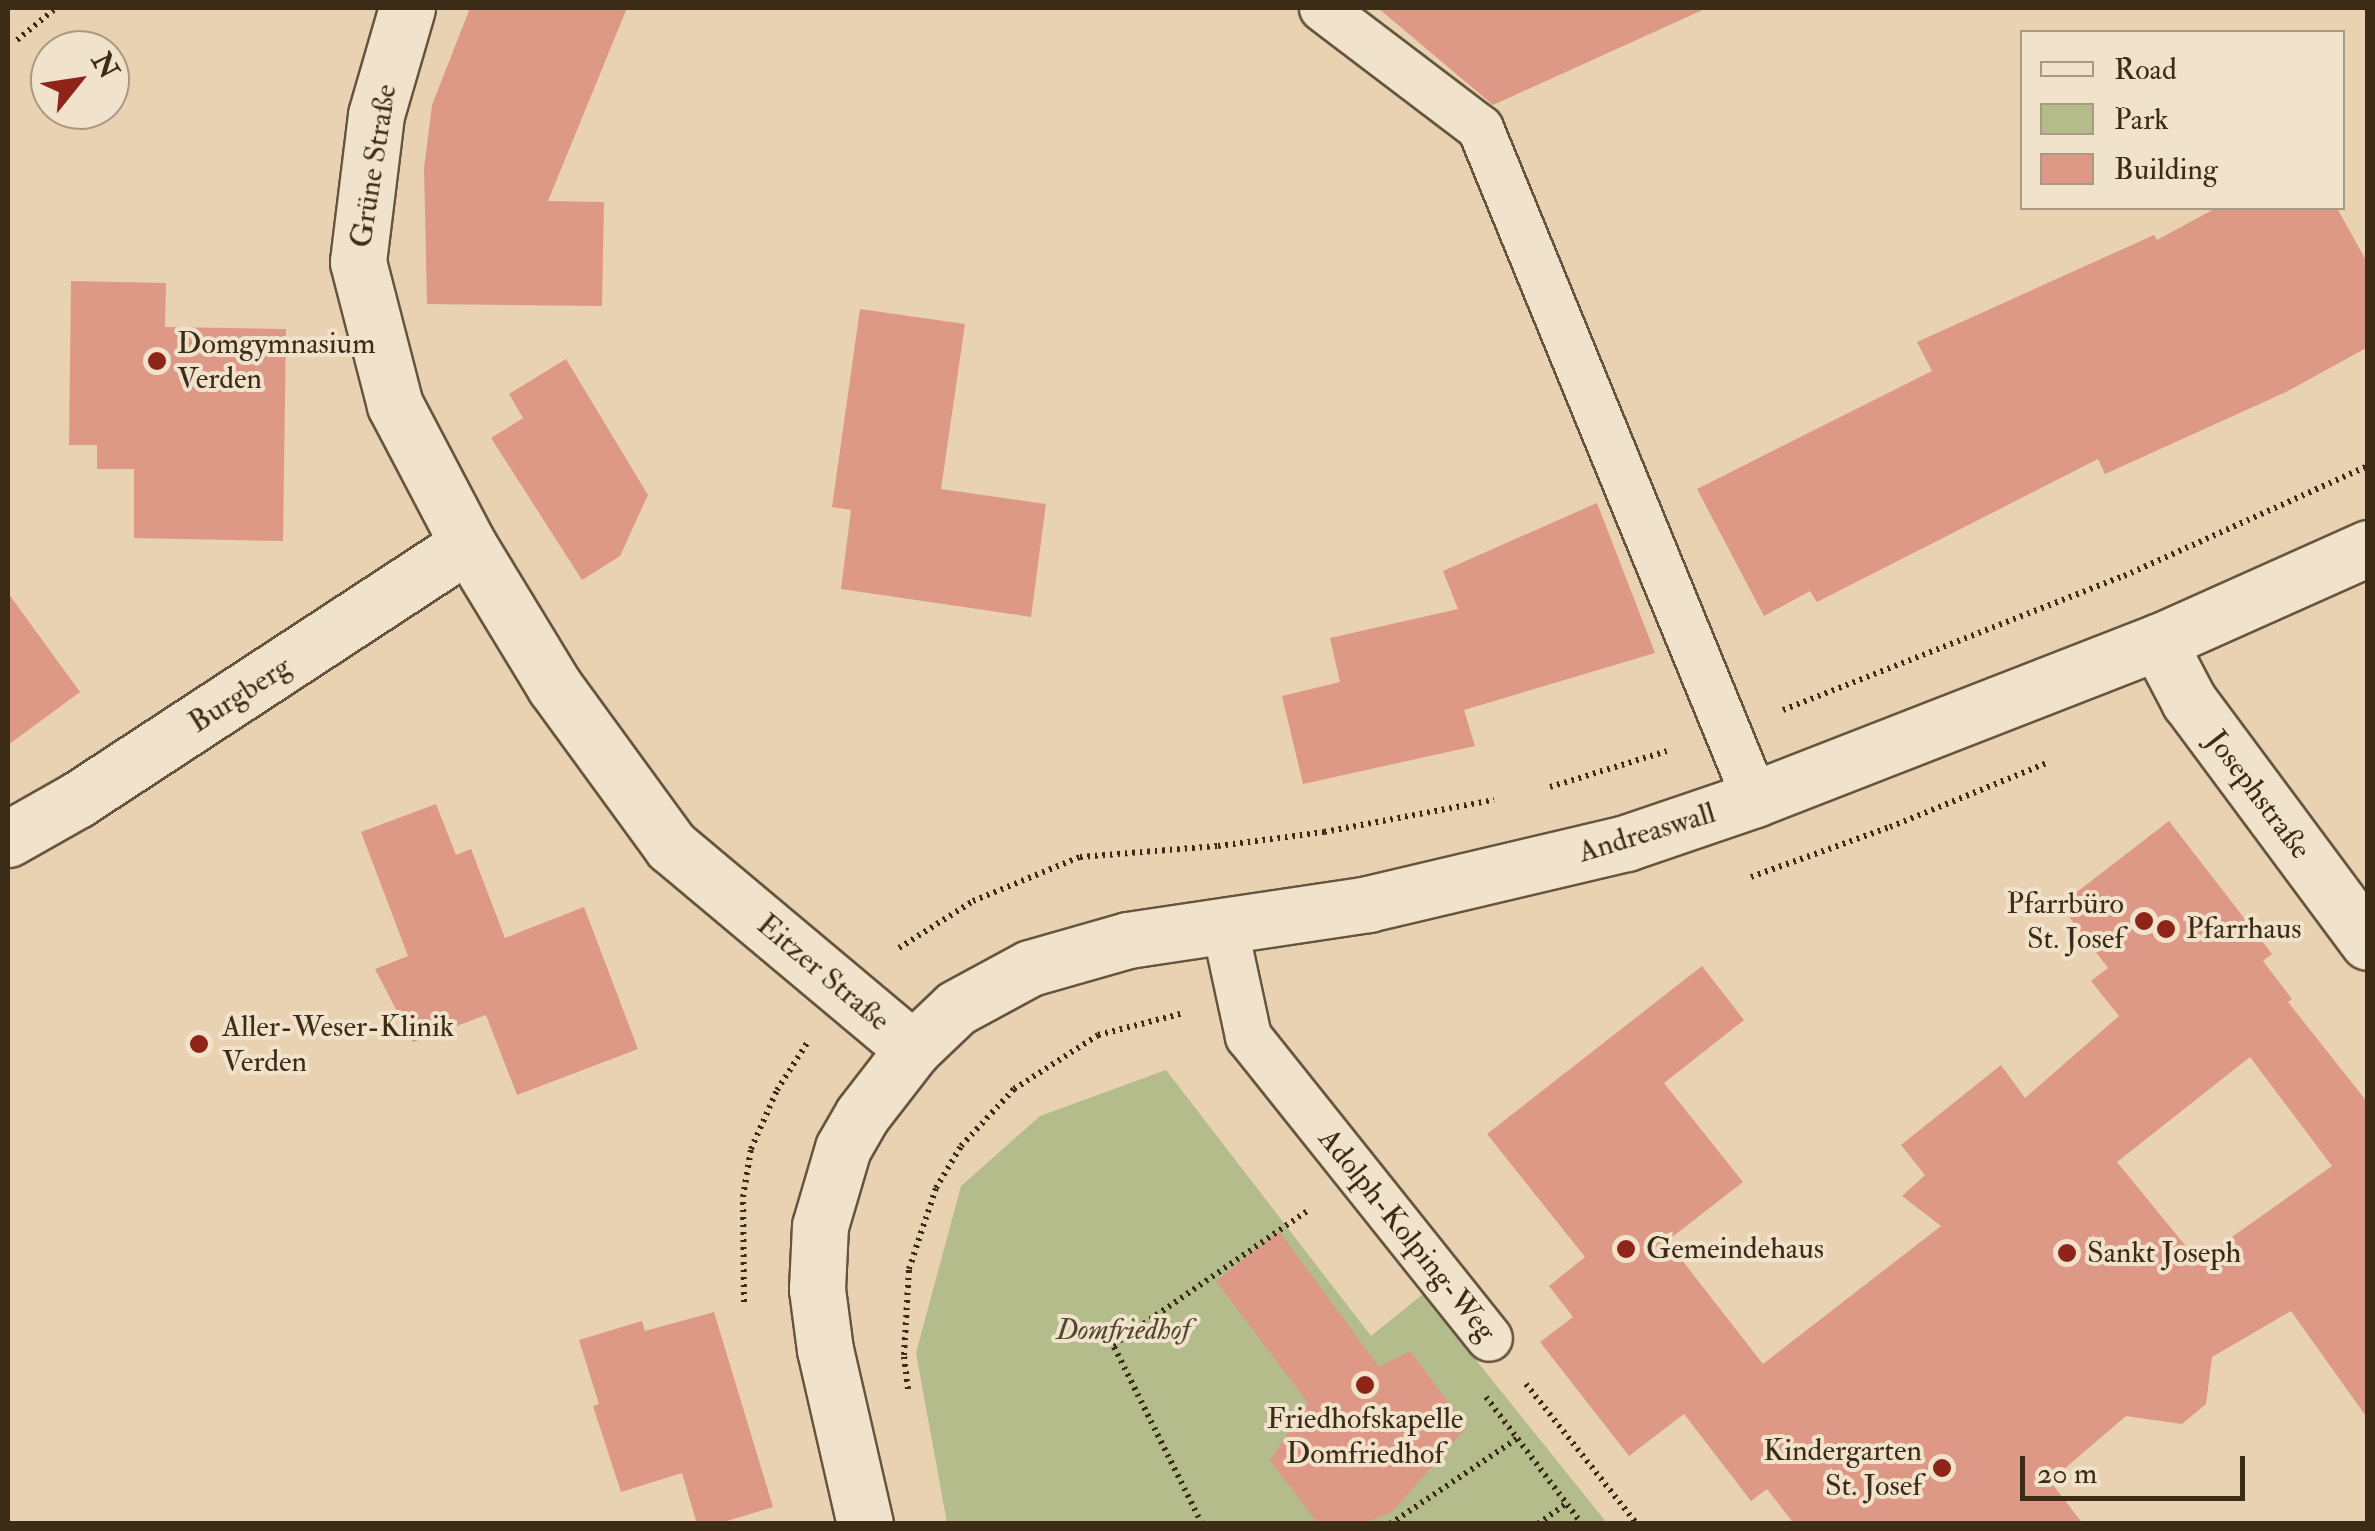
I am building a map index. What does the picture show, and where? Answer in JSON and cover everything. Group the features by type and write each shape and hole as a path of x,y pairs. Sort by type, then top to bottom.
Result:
{"street":[{"name":"Grüne Straße","path":"407,8 376,115 358,262 395,405 468,544"},
{"name":"Burgberg","path":"8,839 77,800 468,544"},
{"name":"Eitzer Straße","path":"468,544 576,719 671,846 914,1049 843,1148 820,1226 818,1289 825,1350 865,1524"},
{"name":"Andreaswall","path":"914,1049 956,1008 1030,968 1128,940 1368,904 1626,843 1755,799 2158,642 2368,548"},
{"name":"Josephstraße","path":"2158,642 2189,701 2368,942"}],"lane":[{"path":"1322,8 1480,128 1755,799"},
{"name":"Adolph-Kolping-Weg","path":"1224,924 1248,1036 1489,1338"}],"path":[{"path":"17,40 56,8"},
{"path":"1532,793 1729,732 2124,576 2368,466"},
{"path":"1748,878 1890,827 2050,762"},
{"path":"895,951 974,902 1080,856 1218,846 1324,832 1514,796"},
{"path":"908,1392 904,1355 910,1269 936,1188 961,1146 1014,1089 1098,1035 1238,1000"},
{"path":"744,1302 743,1197 751,1149 777,1090 811,1037"},
{"path":"1202,1524 1113,1345 1359,1176"},
{"name":"Adolph-Kolping-Weg","path":"1489,1338 1637,1524"},
{"path":"1484,1395 1582,1524"},
{"path":"1390,1524 1518,1438"},
{"path":"1538,1524 1567,1504"}],"green space":[{"name":"Domfriedhof","path":"1166,1070 1371,1336 1423,1294 1607,1523 947,1523 916,1353 961,1186 1040,1116"}],"building":[{"path":"470,8 627,8 548,201 604,202 602,306 427,304 424,168 432,105"},
{"path":"1378,8 1707,8 1493,105"},
{"path":"2212,210 2338,210 2368,264 2368,347 2286,392 2105,474 2098,459 1817,602 1810,591 1764,616 1697,489 1932,371 1917,342 2154,235 2157,240"},
{"path":"71,281 166,283 165,327 286,329 283,541 134,538 134,469 97,469 97,445 69,445"},
{"path":"860,309 965,324 941,489 1046,504 1031,617 841,589 851,510 832,507"},
{"path":"566,359 648,495 620,556 582,580 491,438 523,418 509,394"},
{"path":"1597,503 1655,653 1464,710 1475,746 1303,784 1282,696 1340,682 1330,638 1458,609 1443,571"},
{"path":"8,593 80,692 8,745"},
{"path":"436,804 456,855 471,849 505,938 584,907 638,1049 517,1095 486,1015 413,1042 375,969 408,956 361,832"},
{"path":"2169,821 2272,954 2263,961 2292,999 2288,1002 2368,1103 2368,1419 2291,1311 2212,1357 2206,1404 2182,1424 2126,1416 2050,1481 2083,1524 1794,1524 1767,1489 1751,1501 1684,1414 1629,1456 1540,1342 1573,1317 1549,1286 1585,1257 1487,1134 1702,966 1744,1020 1664,1083 1743,1182 1667,1241 1763,1364 1941,1226 1902,1196 1925,1175 1901,1145 2001,1065 2025,1098 2119,1016 2091,981 2108,968 2060,905","holes":["2250,1057 2332,1166 2198,1261 2117,1162"]},
{"name":"Friedhofskapelle Domfriedhof","path":"1279,1231 1379,1367 1410,1351 1467,1427 1391,1513 1359,1524 1318,1524 1270,1460 1308,1403 1216,1281"},
{"path":"714,1312 773,1507 717,1524 697,1524 682,1473 621,1492 593,1406 599,1404 579,1340 642,1321 645,1331"}],"place":[{"name":"Domgymnasium Verden","path":"157,361"},
{"name":"Pfarrbüro St. Josef","path":"2144,921"},
{"name":"Pfarrhaus","path":"2166,929"},
{"name":"Aller-Weser-Klinik Verden","path":"199,1044"},
{"name":"Gemeindehaus","path":"1626,1249"},
{"name":"Sankt Joseph","path":"2067,1253"},
{"name":"Friedhofskapelle Domfriedhof","path":"1365,1385"},
{"name":"Kindergarten St. Josef","path":"1942,1468"}]}
